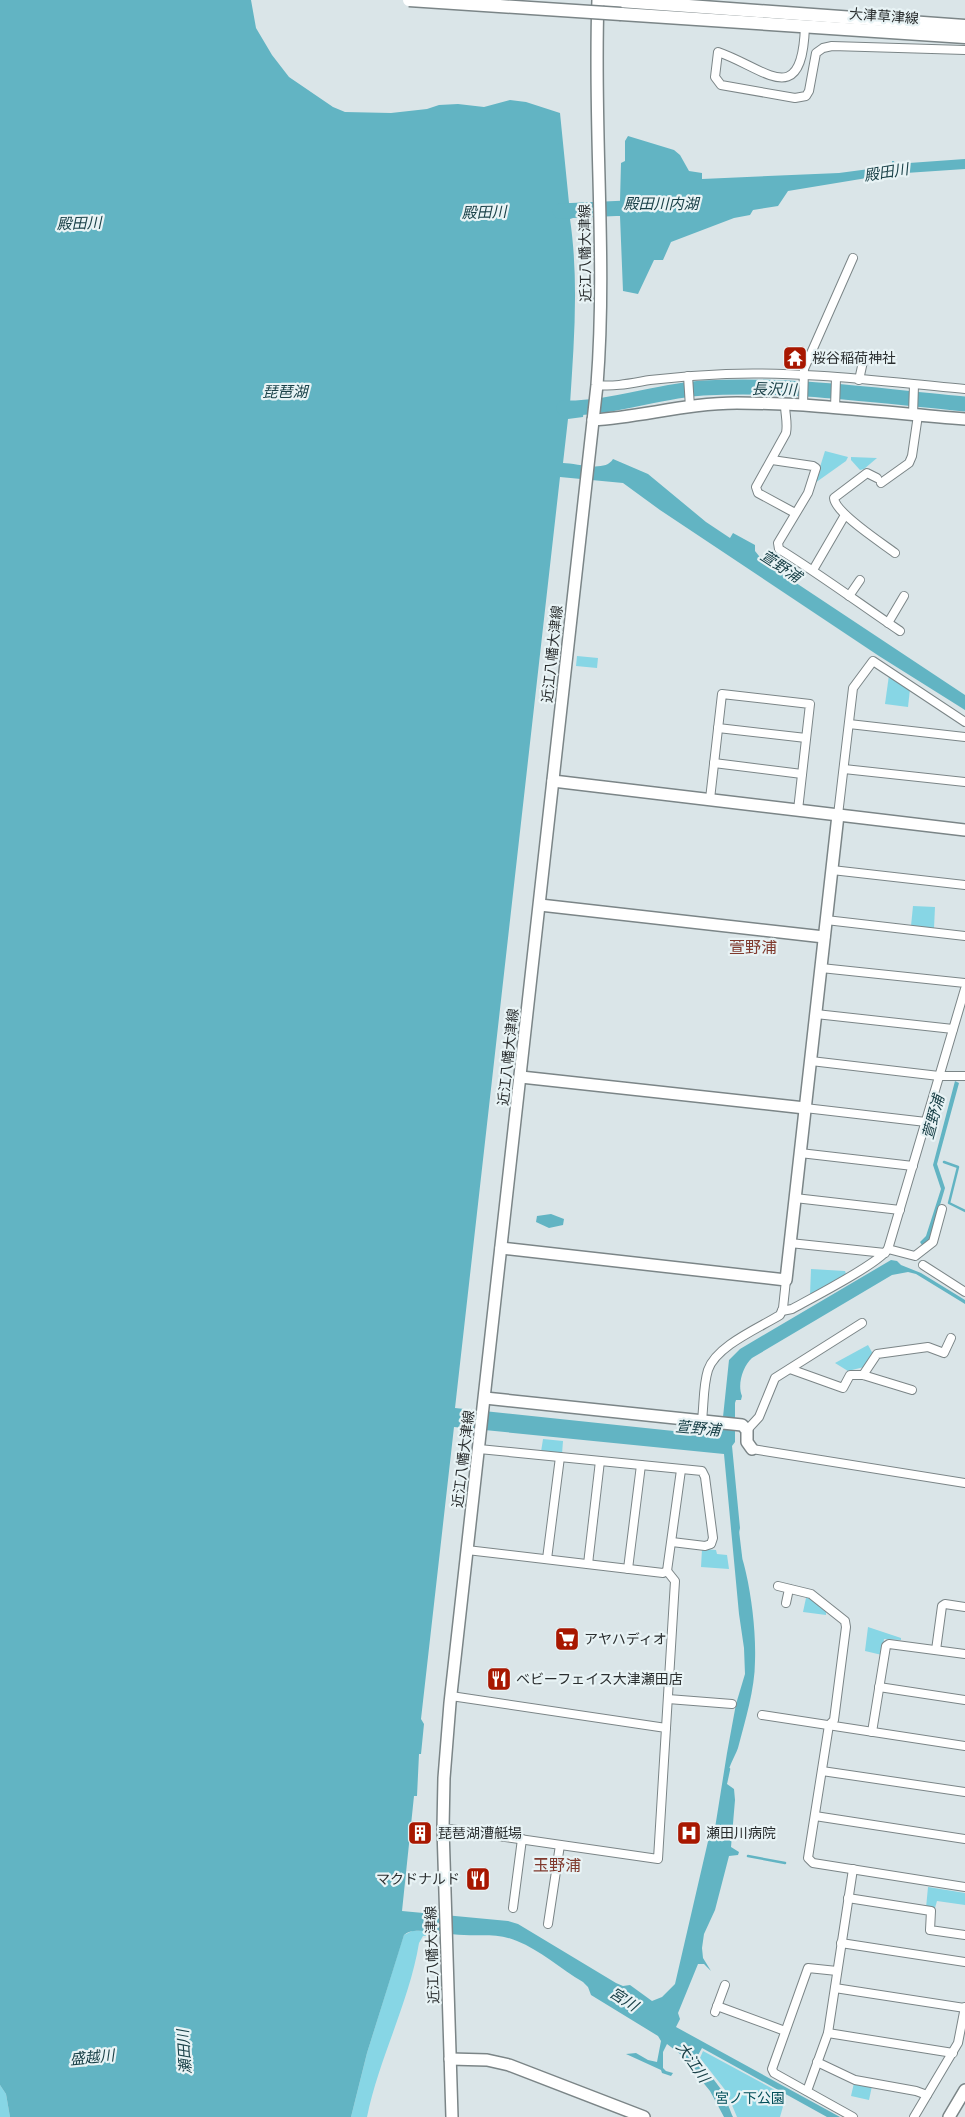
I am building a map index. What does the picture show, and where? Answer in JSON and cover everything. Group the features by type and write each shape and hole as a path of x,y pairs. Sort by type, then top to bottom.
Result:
{"main road":[{"name":"大津草津線","path":"409,0 965,37"},
{"name":"大津草津線","path":"606,0 965,26"}],"street":[{"name":"近江八幡大津線","path":"452,2117 443,1828 444,1778 451,1696 596,390 601,313 598,0"},
{"path":"805,26 801,60 798,67 788,76 780,78 765,75 718,52 715,77 721,85 795,98 806,96 809,91 816,53 823,48 832,46 965,50"},
{"path":"803,402 804,369 853,258"},
{"path":"859,380 864,357"},
{"path":"596,390 726,374 804,376 836,381 859,380 914,387 965,390"},
{"path":"688,378 690,404"},
{"path":"835,406 836,381"},
{"path":"895,553 845,515 834,502 834,498 868,473 879,481 908,463 912,456 915,413 914,387"},
{"path":"593,418 619,418 690,404 785,405 803,402 965,419"},
{"path":"785,405 786,433 756,487 758,493 796,513"},
{"path":"772,460 816,468 808,493 778,543 779,549 813,570 900,631"},
{"path":"813,570 845,515"},
{"path":"849,596 860,580"},
{"path":"888,623 904,596"},
{"path":"702,1420 708,1369 717,1354 780,1315 782,1311 853,688 873,661 965,722"},
{"path":"710,799 722,694 810,704 798,810"},
{"path":"849,724 965,737"},
{"path":"718,728 806,738"},
{"path":"714,763 802,774"},
{"path":"844,769 965,782"},
{"path":"553,781 965,830"},
{"path":"832,870 965,885"},
{"path":"540,905 824,937"},
{"path":"826,920 965,936"},
{"path":"821,968 965,983"},
{"path":"782,1311 792,1309 887,1251 965,988"},
{"path":"816,1014 953,1029"},
{"path":"810,1062 939,1076 965,1076"},
{"path":"520,1077 926,1122"},
{"path":"800,1153 913,1166"},
{"path":"795,1198 900,1210"},
{"path":"790,1243 887,1251 915,1256 933,1242 942,1209"},
{"path":"501,1248 786,1280"},
{"path":"923,1265 965,1292"},
{"path":"747,1430 759,1417 775,1378 862,1323"},
{"path":"862,1376 877,1354 928,1347 944,1353 950,1338"},
{"path":"790,1369 843,1388 850,1375 862,1376 912,1390"},
{"path":"484,1402 737,1424 745,1426 747,1442 752,1449 965,1483"},
{"path":"479,1449 702,1471 705,1478 713,1538 711,1544 706,1546 672,1542"},
{"path":"547,1559 560,1457"},
{"path":"588,1564 600,1461"},
{"path":"628,1569 641,1465"},
{"path":"443,1828 658,1859 675,1581 667,1571 681,1470"},
{"path":"467,1550 663,1573 667,1571"},
{"path":"778,1586 811,1594 845,1621 846,1627 834,1720 829,1725 808,1858 813,1863 965,1887"},
{"path":"786,1603 789,1588"},
{"path":"936,1650 942,1606 946,1604 965,1606"},
{"path":"872,1732 886,1646 889,1644 965,1654"},
{"path":"880,1687 965,1700"},
{"path":"451,1696 666,1728"},
{"path":"668,1699 732,1704"},
{"path":"762,1714 965,1746"},
{"path":"822,1770 965,1792"},
{"path":"815,1816 965,1839"},
{"path":"513,1908 522,1839"},
{"path":"548,1924 560,1845"},
{"path":"807,2091 828,2033 852,1869"},
{"path":"848,1898 931,1911 930,1930 965,1935"},
{"path":"841,1943 965,1962"},
{"path":"837,1971 808,1968 772,2069 774,2073 853,2117"},
{"path":"725,1986 716,2009 785,2031"},
{"path":"835,1988 965,2007 961,2031 953,2053 914,2117"},
{"path":"828,2033 953,2053"},
{"path":"450,2059 487,2060 508,2066 644,2117"},
{"path":"817,2062 855,2080 916,2091 927,2095"},
{"path":"949,2117 965,2090"}],"green space":[{"path":"825,451 848,457 846,461 815,483"},
{"path":"851,457 877,458 860,470 851,460"},
{"path":"577,656 598,658 597,668 576,666"},
{"path":"889,675 910,689 908,707 885,704"},
{"path":"913,906 935,907 934,928 911,926"},
{"path":"811,1269 845,1271 846,1274 810,1295"},
{"path":"868,1345 873,1354 864,1367 848,1371 835,1363"},
{"path":"543,1439 563,1441 562,1454 541,1452"},
{"path":"702,1549 716,1550 717,1554 727,1555 729,1569 701,1567"},
{"path":"806,1598 810,1598 826,1612 826,1615 803,1612"},
{"path":"868,1627 901,1638 901,1640 884,1639 882,1655 865,1651"},
{"path":"928,1887 965,1893 965,1905 937,1901 935,1908 926,1908"},
{"path":"412,1931 426,1931 426,1936 423,1936 419,1943 408,1987 372,2095 367,2117 351,2117 367,2053 400,1947 404,1935"},
{"name":"宮ノ下公園","path":"703,2051 786,2096 780,2117 737,2117 726,2091 700,2058"},
{"path":"854,2083 872,2086 869,2100 851,2096"},
{"path":"0,2085 6,2094 10,2117 0,2117"}],"water":[{"name":"琵琶湖","path":"0,0 251,0 256,28 272,55 289,77 333,107 345,112 391,113 427,109 439,105 458,104 484,107 510,100 526,102 560,113 569,203 580,205 579,216 570,219 575,288 570,404 585,401 583,417 568,419 563,463 604,466 613,459 648,474 706,522 730,538 733,533 755,545 755,551 763,561 965,695 965,710 879,656 660,510 623,483 560,477 455,1408 721,1436 729,1360 740,1349 891,1260 921,1273 965,1300 965,1304 916,1274 908,1272 892,1275 752,1358 742,1375 740,1386 741,1400 736,1400 735,1403 735,1442 732,1446 740,1528 739,1540 752,1605 755,1651 755,1672 749,1705 738,1748 727,1779 727,1784 734,1789 735,1800 731,1847 739,1852 738,1855 729,1856 715,1910 704,1934 703,1958 711,1971 704,1964 698,1964 678,2013 680,2019 676,2027 840,2117 827,2117 702,2048 697,2057 723,2092 733,2117 724,2117 710,2091 679,2053 667,2044 663,2052 663,2068 673,2073 671,2076 626,2054 636,2053 648,2060 657,2062 661,2041 658,2036 591,1995 588,1987 583,1982 534,1949 504,1937 420,1931 410,1931 404,1935 367,2053 351,2117 10,2117 6,2094 0,2085","holes":["454,1427 724,1454 745,1674 736,1704 715,1828 709,1837 675,1984 662,1997 652,2001 630,1985 623,1986 616,1983 518,1924 508,1921 402,1911 414,1796 417,1796 419,1754 421,1754 424,1724 421,1719"]},
{"name":"殿田川内湖","path":"628,136 674,150 680,155 689,171 702,173 702,179 839,173 892,166 892,161 895,164 965,159 965,169 891,174 788,191 778,206 753,210 750,215 734,218 671,242 663,260 654,260 638,294 623,291 620,216 607,215 607,204 620,201 621,163 625,161 625,141"},
{"path":"955,1081 959,1083 937,1164 945,1188 930,1239 922,1245 920,1242 926,1236 941,1189 933,1165"},
{"path":"551,1214 564,1219 563,1225 549,1228 536,1222 537,1216"}],"waterway":[{"name":"殿田川","path":"560,211 627,208"},
{"name":"長沢川","path":"564,408 599,406 685,390 736,387 834,391 965,404"},
{"path":"944,1162 958,1167 949,1203 965,1211"},
{"path":"738,1533 741,1558"},
{"path":"726,1783 729,1769"},
{"path":"748,1856 785,1863"}],"place":[{"name":"桜谷稲荷神社","path":"795,358"},
{"name":"アヤハディオ","path":"567,1639"},
{"name":"ベビーフェイス大津瀬田店","path":"499,1679"},
{"name":"琵琶湖漕艇場","path":"420,1833"},
{"name":"瀬田川病院","path":"689,1833"},
{"name":"マクドナルド","path":"478,1879"}],"district":[{"name":"萱野浦","path":"753,947"},
{"name":"玉野浦","path":"557,1865"}],"water label":[{"name":"宮川","path":"624,1999"},
{"name":"瀬田川","path":"184,2052"},
{"name":"盛越川","path":"92,2057"},
{"name":"大江川","path":"693,2062"}]}
